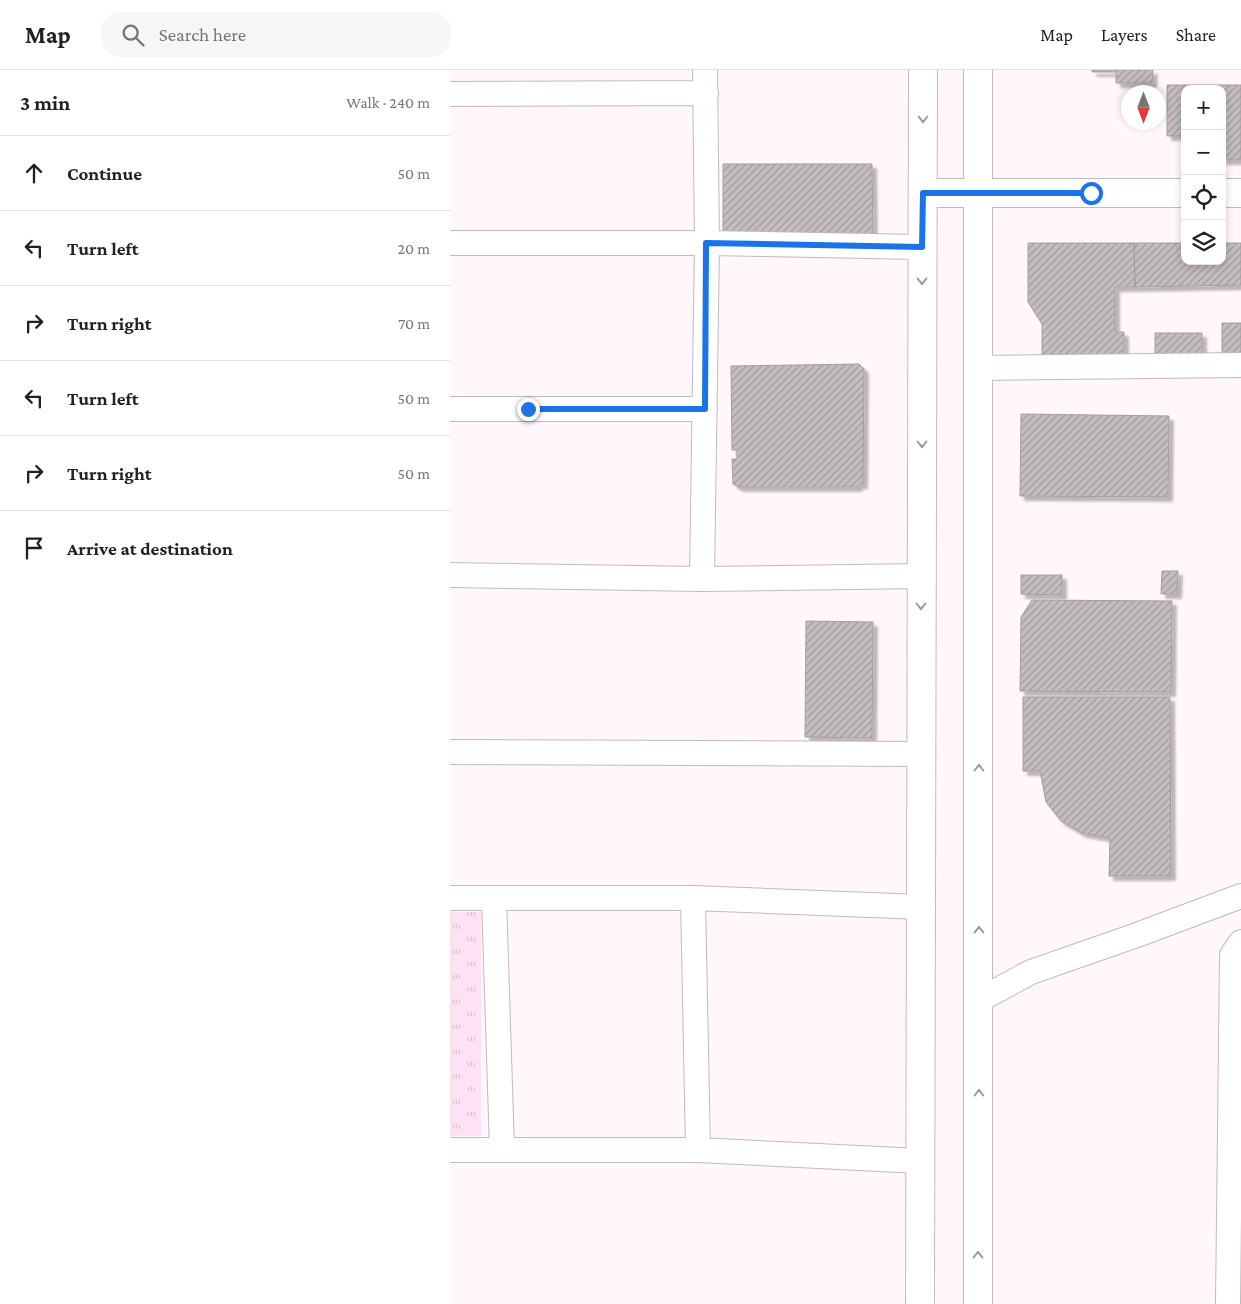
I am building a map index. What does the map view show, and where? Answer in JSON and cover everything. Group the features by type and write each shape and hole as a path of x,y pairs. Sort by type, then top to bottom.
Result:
{"main road":[{"path":"920,1304 923,70"},
{"path":"978,70 978,1304"},
{"path":"923,193 1181,193"},
{"path":"1226,193 1241,193"}],"street":[{"path":"450,94 706,82 705,409 702,579"},
{"path":"450,243 706,243 922,247"},
{"path":"978,368 1241,366"},
{"path":"450,409 705,409"},
{"path":"450,575 702,579 922,576"},
{"path":"450,752 921,754"},
{"path":"979,1000 1031,972 1241,896"},
{"path":"450,898 693,898 920,907"},
{"path":"494,898 502,1150"},
{"path":"693,898 698,1150"},
{"path":"1228,1304 1235,1260 1232,955 1241,942"},
{"path":"450,1150 698,1150 920,1162"}],"green space":[{"path":"450,912 481,912 481,1136 450,1136"}],"building":[{"path":"1092,70 1153,70 1152,83 1116,83 1116,72 1092,72"},
{"path":"1167,85 1181,85 1181,136 1167,136"},
{"path":"1226,85 1241,85 1241,160 1226,160"},
{"path":"723,164 872,164 873,241 723,242"},
{"path":"1028,243 1134,243 1135,287 1115,287 1115,332 1124,332 1124,364 1042,364 1042,324 1028,302"},
{"path":"1134,243 1181,243 1181,265 1226,265 1226,243 1241,243 1241,285 1135,287"},
{"path":"1222,323 1241,323 1241,360 1222,360"},
{"path":"1155,333 1202,333 1202,359 1155,360"},
{"path":"859,364 864,369 863,484 859,484 857,487 739,487 733,484 732,459 737,459 737,450 732,450 731,366"},
{"path":"1021,414 1169,416 1168,497 1020,496"},
{"path":"1162,571 1178,571 1177,594 1161,594"},
{"path":"1021,575 1062,575 1062,595 1021,594"},
{"path":"1032,600 1172,601 1171,692 1020,691 1021,617"},
{"path":"806,621 873,622 872,738 805,737"},
{"path":"1023,697 1170,697 1171,876 1109,876 1110,838 1082,833 1061,821 1046,802 1040,771 1023,771"}],"route":[{"path":"528,409 705,409 706,243 922,247 923,193 1091,193"}]}
